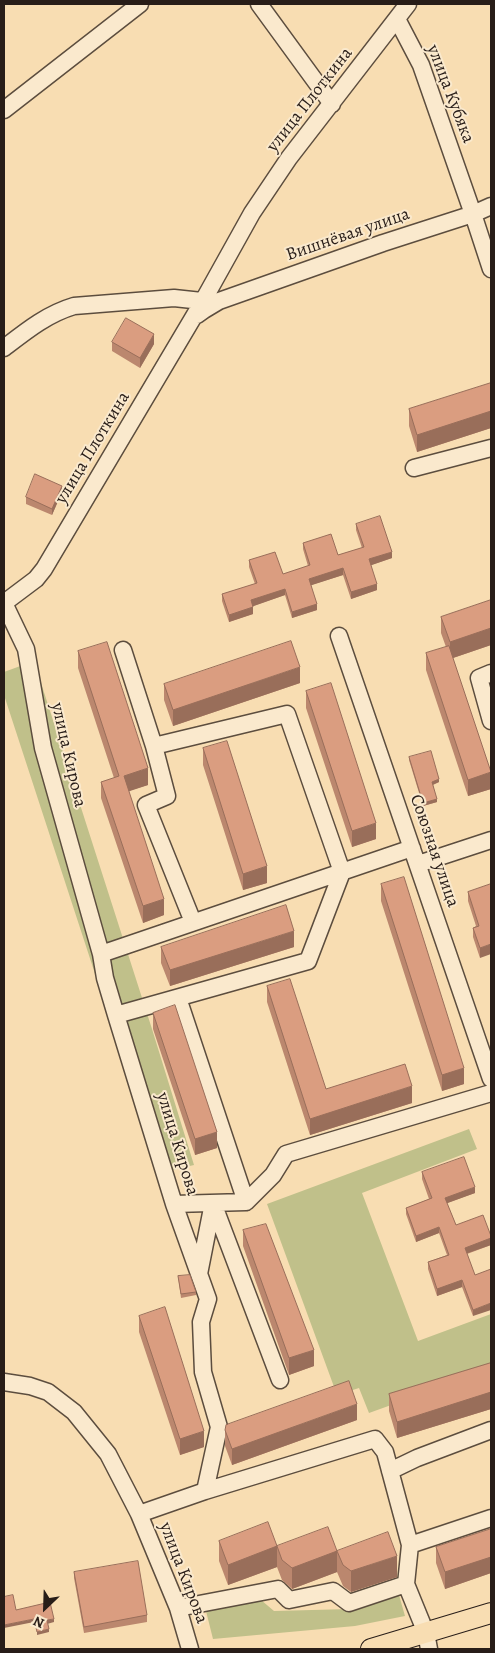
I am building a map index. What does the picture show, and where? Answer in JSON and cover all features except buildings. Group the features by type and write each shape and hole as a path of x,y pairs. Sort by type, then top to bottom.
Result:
{"main road":[{"path":"371,1649 428,1641 491,1613"}],"street":[{"path":"4,110 140,4"},
{"path":"258,4 332,104"},
{"name":"улица Плоткина","path":"4,603 36,579 44,569 185,330 211,301 252,213 289,158 408,4"},
{"name":"улица Кубяка","path":"397,19 421,66 474,214 491,269"},
{"name":"Вишнёвая улица","path":"211,301 474,214 491,206"},
{"path":"4,348 45,318 74,306 174,298 211,301"},
{"path":"414,468 491,448"},
{"name":"улица Кирова","path":"4,603 26,650 43,748 101,954 116,1015 174,1204 208,1298 202,1322 202,1372 219,1428 205,1491 139,1514 178,1608 190,1649"},
{"name":"Союзная улица","path":"340,636 491,1079"},
{"path":"123,650 154,746 167,796 146,805 194,922"},
{"path":"491,673 479,678 491,720"},
{"path":"116,1015 308,961 342,872 287,714 154,746"},
{"path":"101,954 342,872 491,840"},
{"path":"178,998 246,1202"},
{"path":"174,1204 246,1202 272,1175 286,1154 491,1092"},
{"path":"199,1274 213,1203"},
{"path":"213,1203 280,1380"},
{"path":"4,1382 30,1386 48,1392 74,1412 108,1454 139,1514"},
{"path":"390,1471 417,1458 491,1430"},
{"path":"205,1491 374,1439 385,1452 410,1545 406,1584 428,1641"},
{"path":"410,1545 491,1518"},
{"path":"178,1608 278,1589 289,1600 333,1591 349,1603 406,1584"}],"green space":[{"path":"34,661 194,1165 160,1173 4,695 4,672"},
{"path":"469,1129 477,1149 362,1193 418,1341 491,1314 491,1369 369,1413 359,1388 337,1395 267,1204"},
{"path":"399,1595 405,1616 355,1626 213,1639 206,1611 261,1600 274,1611 350,1609"}]}
